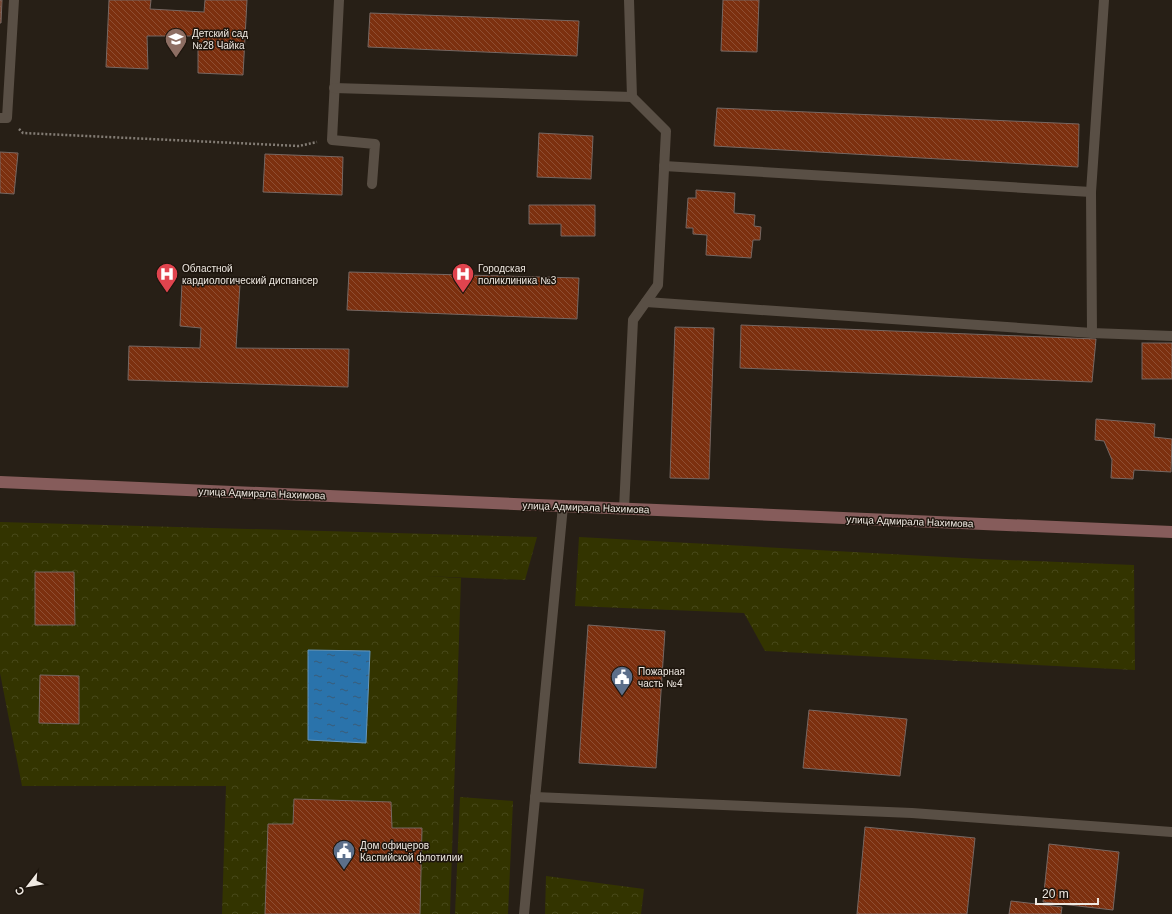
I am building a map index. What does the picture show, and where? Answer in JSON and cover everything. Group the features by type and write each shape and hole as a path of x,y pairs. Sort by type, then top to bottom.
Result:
{"main road":[{"name":"улица Адмирала Нахимова","path":"0,482 1172,532"}],"lane":[{"path":"3,118 14,0"},
{"path":"339,0 332,140 375,144 372,184"},
{"path":"624,509 633,320 658,285 666,131 632,97 629,0"},
{"path":"1092,333 1091,192 1104,0"},
{"path":"334,88 632,97"},
{"path":"664,166 1091,192"},
{"path":"646,302 1092,333 1172,336"},
{"path":"524,914 563,506"},
{"path":"535,797 912,813 1172,832"}],"path":[{"path":"3,118 23,133 299,146 332,140"}],"green space":[{"path":"0,522 537,537 525,580 424,576 461,578 450,914 222,914 226,786 22,786 0,673"},
{"path":"579,537 982,559 1134,565 1135,670 765,651 744,613 575,606"},
{"path":"460,797 513,801 508,914 455,914"},
{"path":"546,876 644,889 641,914 545,914"}],"water":[{"path":"308,650 370,651 366,743 308,740"}],"building":[{"path":"0,0 2,0 1,23 0,23"},
{"name":"Детский сад №28 Чайка","path":"109,0 151,0 150,9 204,12 205,0 247,0 243,75 198,73 198,36 147,36 148,69 106,67"},
{"path":"723,0 759,0 757,52 721,51"},
{"path":"370,13 579,21 577,56 368,47"},
{"path":"717,108 1079,124 1078,167 714,146"},
{"path":"539,133 593,136 591,179 537,177"},
{"path":"0,152 18,153 14,194 0,193"},
{"path":"265,154 343,157 342,195 263,192"},
{"path":"696,190 735,193 734,213 755,215 754,226 761,227 760,240 753,240 751,258 706,255 707,235 693,234 693,228 686,228 688,198 696,198"},
{"path":"529,205 595,205 595,236 561,236 561,224 529,224"},
{"name":"Городская поликлиника №3","path":"349,272 579,278 577,319 347,310"},
{"path":"182,283 240,284 236,348 349,349 348,387 128,380 129,346 200,348 201,328 180,326"},
{"path":"741,325 1096,339 1092,382 740,368"},
{"path":"675,327 714,328 709,479 670,478"},
{"path":"1142,343 1172,343 1172,379 1142,379"},
{"path":"1096,419 1155,424 1154,437 1172,439 1171,472 1134,470 1133,479 1111,478 1112,460 1104,441 1095,440"},
{"path":"35,572 74,572 75,625 35,625"},
{"name":"Пожарная часть №4","path":"588,625 665,631 656,768 579,763"},
{"path":"40,675 79,676 79,724 39,723"},
{"path":"809,710 907,719 900,776 803,768"},
{"name":"Дом офицеров Каспийской флотилии","path":"294,799 391,802 392,828 422,828 420,914 265,914 268,824 293,824"},
{"path":"865,827 975,838 967,914 857,914"},
{"path":"1049,844 1119,852 1113,910 1043,902"},
{"path":"1011,901 1062,907 1061,914 1009,914"}],"place":[{"name":"Детский сад №28 Чайка","path":"176,58"},
{"name":"Областной кардиологический диспансер","path":"167,294"},
{"name":"Городская поликлиника №3","path":"463,294"},
{"name":"Пожарная часть №4","path":"622,696"},
{"name":"Дом офицеров Каспийской флотилии","path":"344,870"}]}
